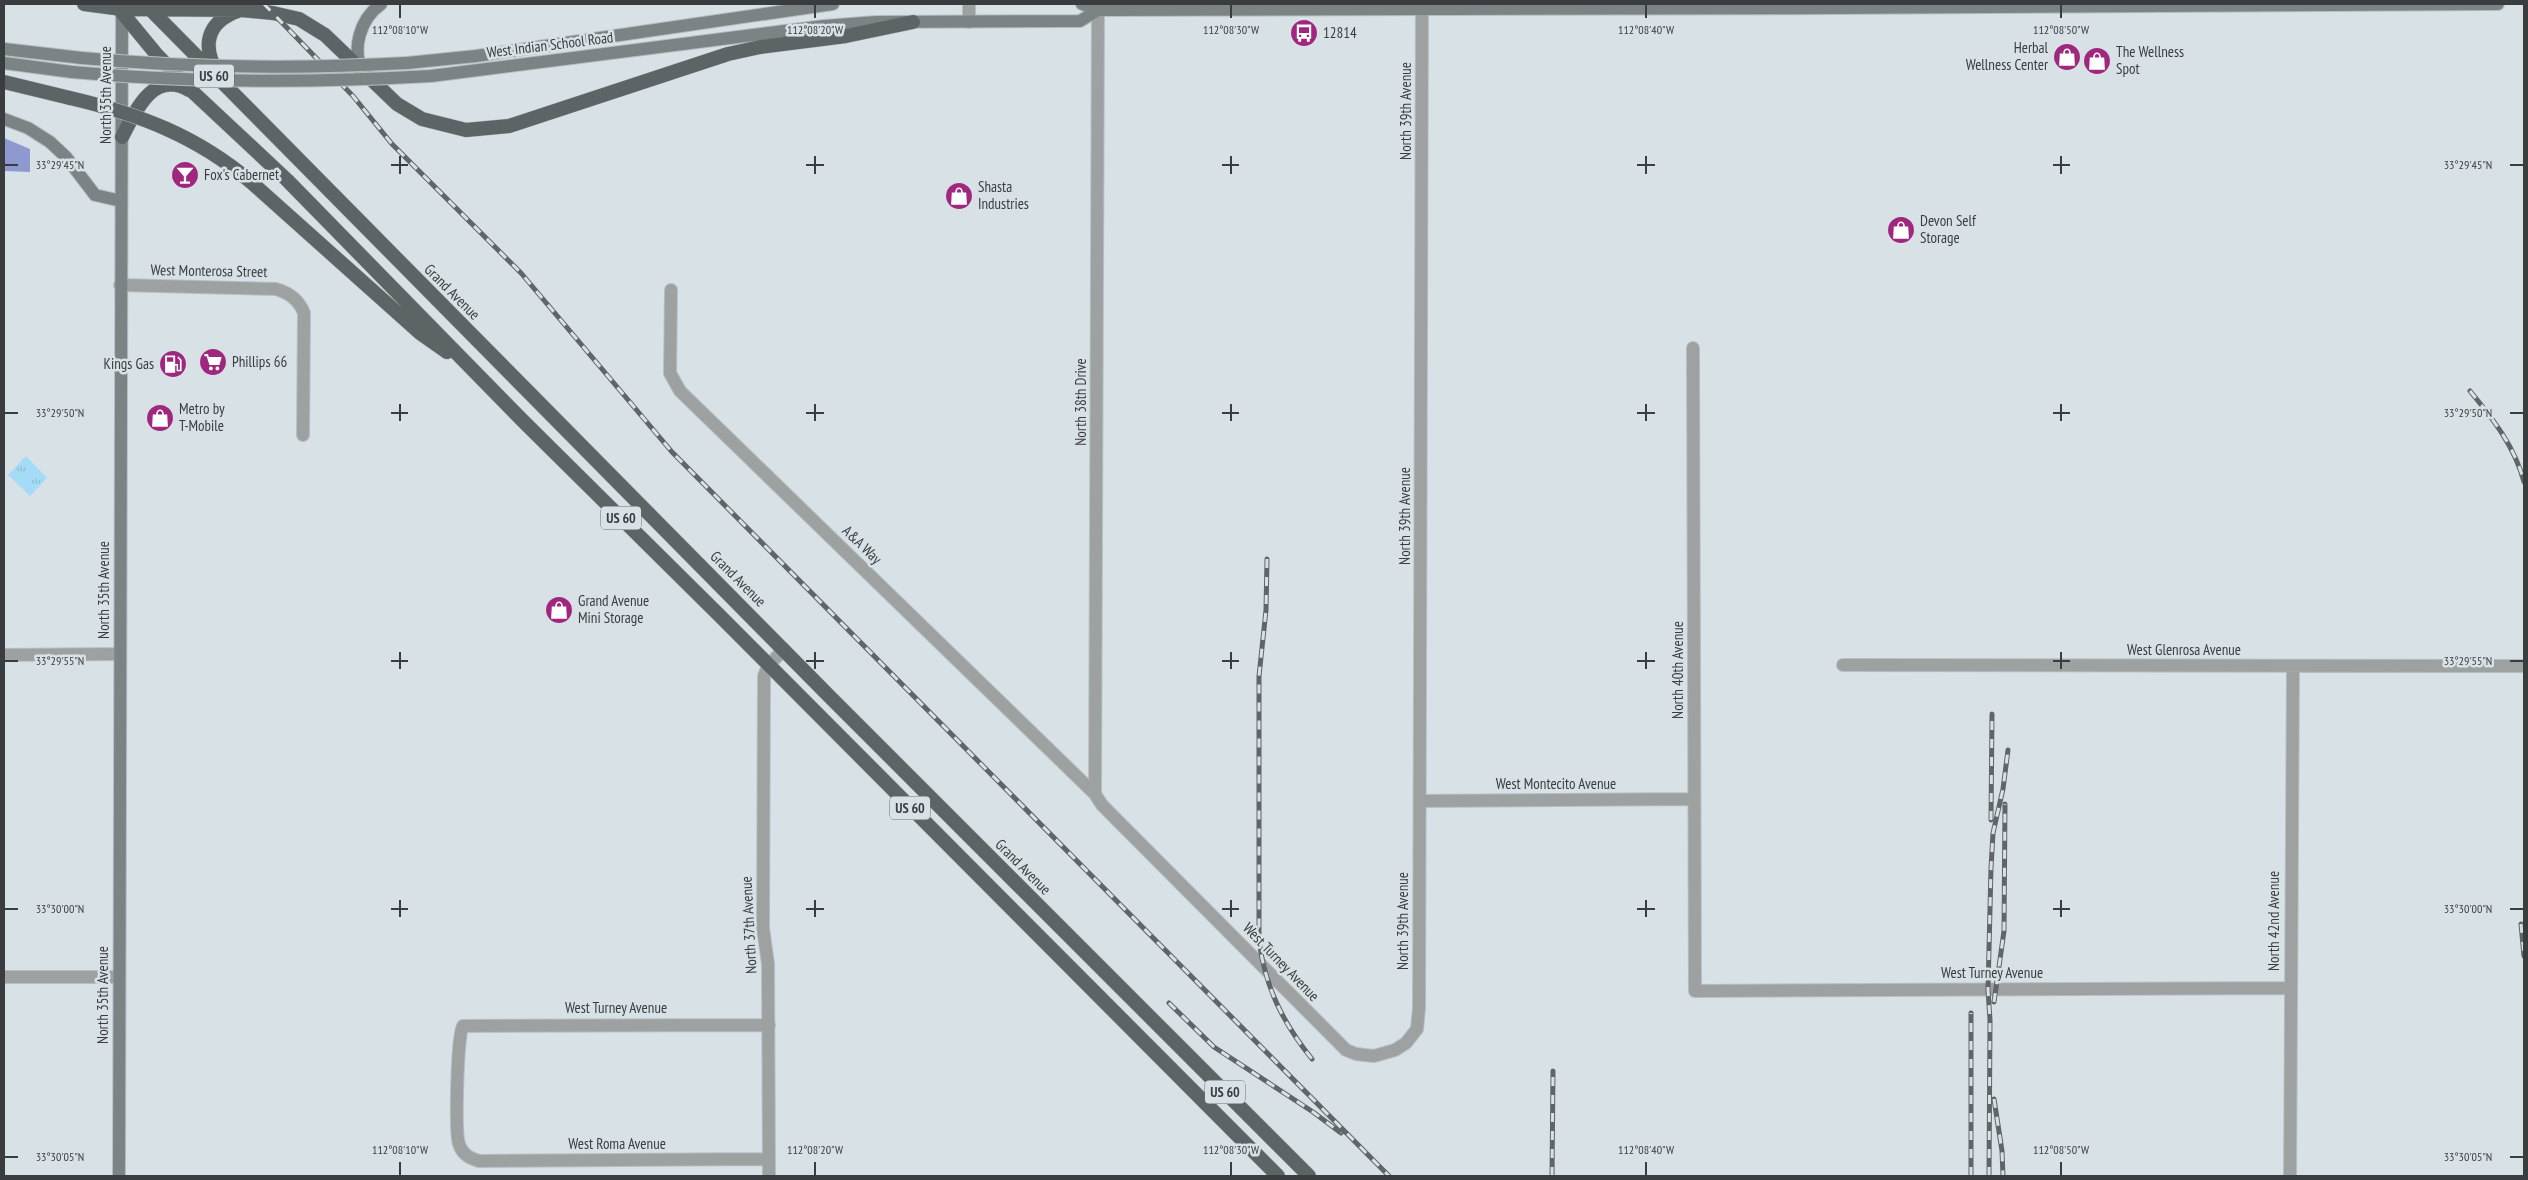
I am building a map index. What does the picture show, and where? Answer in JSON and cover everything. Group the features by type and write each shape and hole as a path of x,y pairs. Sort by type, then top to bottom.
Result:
{"highway":[{"path":"84,4 241,10 288,16 311,25 397,104 422,119 452,128 482,130 509,126 728,54 760,47 846,36 913,22"},
{"name":"US 60","path":"120,6 157,55 195,94 287,180 523,422 712,607 768,666 1278,1176"},
{"name":"Grand Avenue","path":"147,6 227,89 1309,1176"},
{"path":"227,89 210,59 208,44 210,34 217,23 229,14 241,10"},
{"path":"4,82 113,108 155,122 212,152 251,182 420,333 472,369"},
{"path":"122,136 140,102 155,90 172,85 187,88 195,94"},
{"path":"313,208 330,192"},
{"path":"523,422 552,416"},
{"path":"1091,989 1107,974"}],"main road":[{"path":"365,76 358,57 359,38 365,22 381,4"},
{"name":"West Indian School Road","path":"4,49 82,58 234,67 287,68 407,63 476,56 833,4"},
{"name":"West Indian School Road","path":"1082,4 1098,10 1422,7 2498,4"},
{"name":"North 35th Avenue","path":"119,1176 120,285 122,136 120,6"},
{"name":"West Indian School Road","path":"4,63 125,77 239,82 348,81 430,76 815,27 913,22 1080,21 1098,10"},
{"path":"4,119 28,128 50,142 66,157 95,194 121,201"}],"street":[{"path":"969,4 969,22"},
{"name":"North 39th Avenue","path":"1417,1029 1419,998 1420,801 1422,7"},
{"name":"North 38th Drive","path":"1095,794 1098,10"},
{"name":"West Monterosa Street","path":"120,285 276,289 288,293 295,299 304,314 303,435"},
{"name":"A&A Way","path":"671,290 670,373 680,391 1095,794"},
{"name":"North 40th Avenue","path":"1693,348 1693,799 1696,991"},
{"path":"768,666 784,649"},
{"path":"4,655 120,654"},
{"name":"West Glenrosa Avenue","path":"1843,665 2524,666"},
{"name":"North 37th Avenue","path":"768,666 764,676 763,928 768,964 769,1176"},
{"name":"North 42nd Avenue","path":"2290,1176 2289,988 2292,666"},
{"name":"West Turney Avenue","path":"1095,794 1102,805 1234,936 1264,970 1346,1050 1356,1054 1374,1056 1394,1050 1406,1043 1417,1029"},
{"name":"West Montecito Avenue","path":"1420,801 1693,799"},
{"path":"4,977 119,977"},
{"name":"West Turney Avenue","path":"1696,991 2289,988"},
{"name":"West Turney Avenue","path":"465,1155 458,1143 459,1038 463,1026 769,1025"},
{"name":"West Roma Avenue","path":"465,1155 479,1161 769,1160"}],"green space":[{"path":"26,456 47,478 30,496 8,475"}],"shaded area":[{"path":"4,138 30,149 30,172 4,171"}],"railway":[{"path":"264,4 353,96 392,144 521,273 672,452 1389,1176"},
{"path":"2470,391 2495,423 2509,445 2524,482"},
{"path":"1267,559 1266,610 1259,676 1259,940 1266,973 1277,1004 1292,1032 1312,1059"},
{"path":"1991,820 1992,714"},
{"path":"1989,1176 1990,1020 1988,990 1991,868 1993,833 2003,789 2008,750"},
{"path":"1994,1002 2004,931 2005,804"},
{"path":"2521,924 2524,956"},
{"path":"1169,1003 1214,1047 1313,1112 1341,1133"},
{"path":"1971,1013 1971,1176"},
{"path":"1552,1176 1553,1071"},
{"path":"1994,1099 2002,1151 2003,1176"}],"place":[{"name":"12814","path":"1304,33"},
{"name":"Herbal Wellness Center","path":"2067,57"},
{"name":"The Wellness Spot","path":"2097,61"},
{"name":"Fox's Cabernet","path":"185,175"},
{"name":"Shasta Industries","path":"959,196"},
{"name":"Devon Self Storage","path":"1901,230"},
{"name":"Phillips 66","path":"213,362"},
{"name":"Kings Gas","path":"173,364"},
{"name":"Metro by T-Mobile","path":"160,418"},
{"name":"Grand Avenue Mini Storage","path":"559,610"}]}
